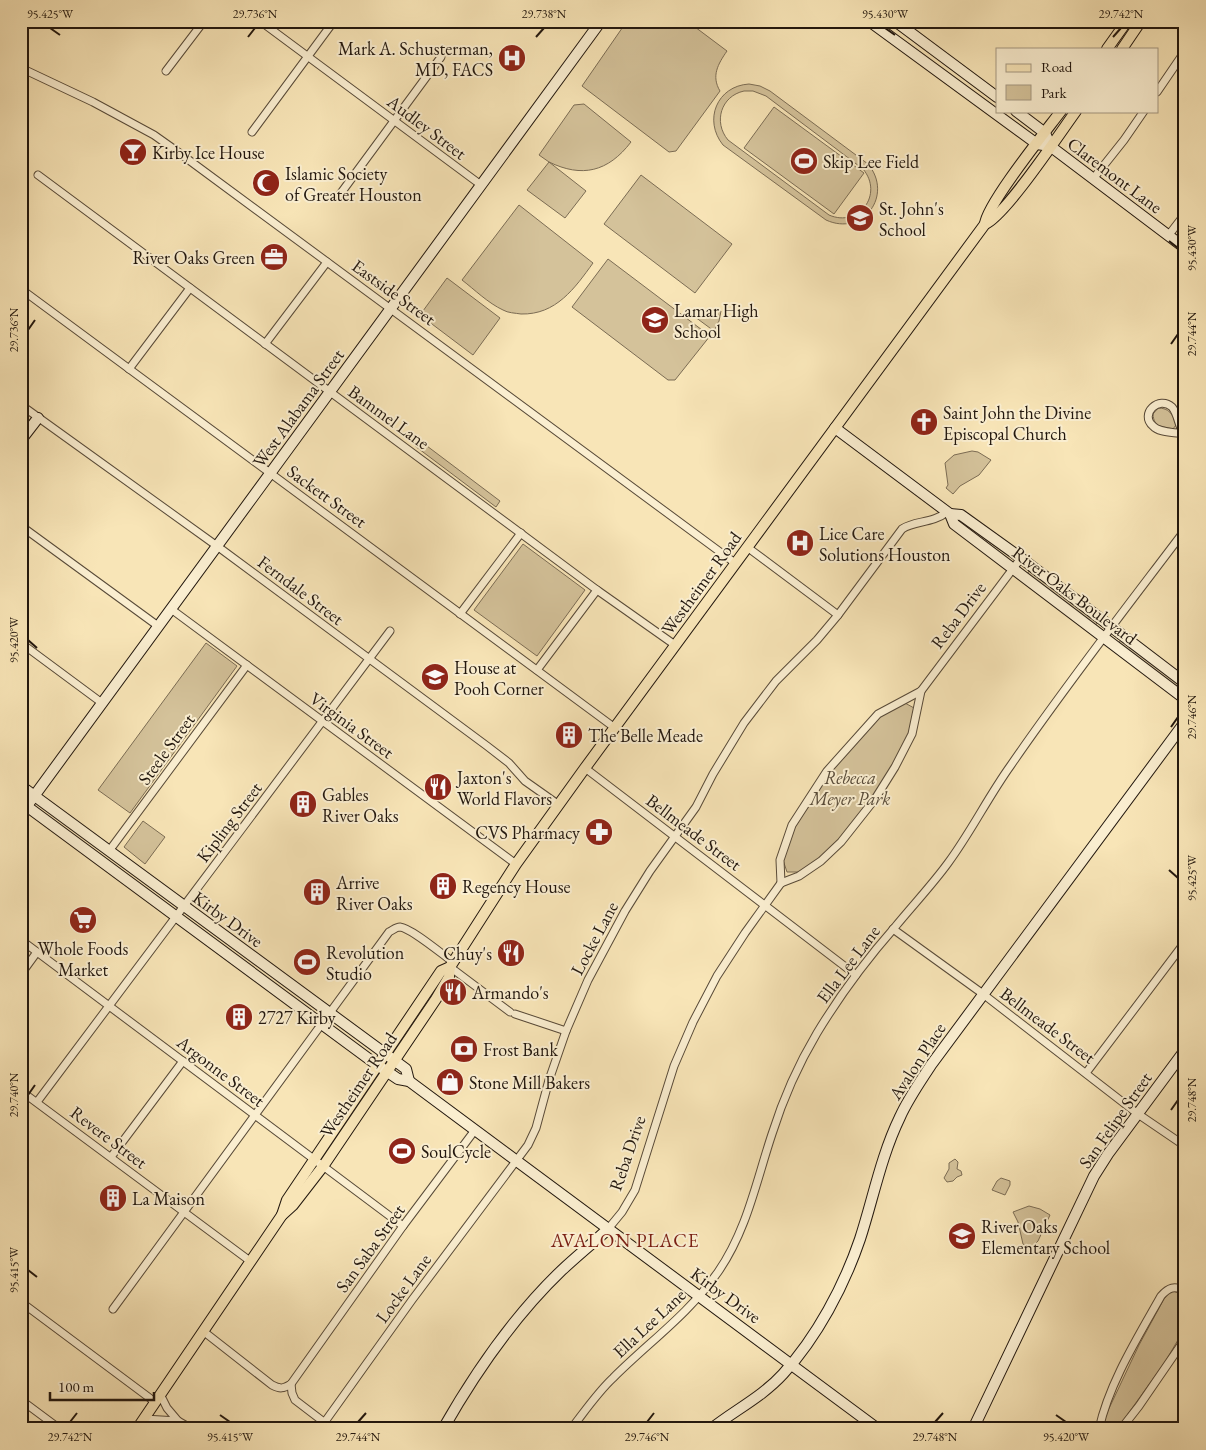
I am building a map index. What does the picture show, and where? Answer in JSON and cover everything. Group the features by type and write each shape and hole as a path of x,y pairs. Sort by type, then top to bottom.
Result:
{"main road":[{"path":"1108,48 1127,21"},
{"path":"1123,48 1141,21"},
{"name":"Westheimer Road","path":"137,1429 282,1215 293,1205 324,1165 382,1068 385,1054 441,972 451,964 516,864 985,224 986,217 1060,112"},
{"name":"Westheimer Road","path":"985,224 992,221 1075,112"},
{"name":"Westheimer Road","path":"282,1215 287,1200 315,1159 382,1068 394,1060 449,977 451,964"}],"street":[{"path":"166,71 204,21"},
{"name":"Audley Street","path":"260,21 481,185"},
{"path":"252,132 334,21"},
{"name":"West Alabama Street","path":"23,807 34,796 600,21"},
{"path":"869,21 1036,144 1050,146 1045,133 1017,112"},
{"path":"896,21 996,96"},
{"path":"1158,91 1185,51"},
{"path":"338,197 441,57"},
{"path":"947,80 955,66"},
{"name":"Eastside Street","path":"21,68 93,102 154,135 736,563"},
{"path":"1093,179 1143,112"},
{"name":"Claremont Lane","path":"1050,146 1185,248"},
{"name":"Bammel Lane","path":"38,175 675,646"},
{"path":"1168,236 1185,214"},
{"path":"265,344 327,262"},
{"path":"129,369 190,288"},
{"name":"Sackett Street","path":"21,289 615,728"},
{"path":"1159,403 1171,407 1184,434 1161,430 1152,426 1148,418 1153,406 1159,403"},
{"name":"Ferndale Street","path":"21,405 217,546 487,746 508,763 525,781 559,805"},
{"path":"21,440 38,418"},
{"name":"River Oaks Boulevard","path":"835,428 948,513 954,524 1185,699"},
{"name":"River Oaks Boulevard","path":"948,513 961,515 1021,558 1185,683"},
{"name":"Locke Lane","path":"324,1423 412,1300 517,1161 533,1136 549,1080 566,1031 604,946 650,871 696,807 713,774 744,723 776,681 838,616 902,529 906,526 931,521 948,513"},
{"path":"21,526 158,626"},
{"name":"Ella Lee Lane","path":"571,1429 612,1379 676,1322 700,1296 730,1254 755,1194 771,1135 790,1086 816,1036 856,974 935,881 1011,764 1185,530"},
{"path":"460,614 520,533"},
{"path":"747,547 838,616"},
{"name":"Reba Drive","path":"781,883 780,860 792,825 827,771 878,714 921,691 1021,558"},
{"path":"537,670 597,590"},
{"name":"Virginia Street","path":"171,609 516,864"},
{"name":"Kipling Street","path":"37,1102 390,631"},
{"path":"21,643 102,703"},
{"name":"Steele Street","path":"109,851 246,665"},
{"name":"Reba Drive","path":"443,1429 474,1376 509,1329 562,1270 608,1229 622,1212 635,1190 674,1066 693,1022 717,976 781,883 799,876 821,860 841,842 875,799 895,767 912,734 921,691"},
{"name":"Avalon Place","path":"711,1429 761,1395 792,1364 827,1313 851,1264 879,1171 900,1117 914,1090 1185,722"},
{"name":"Bellmeade Street","path":"585,768 856,974"},
{"name":"Kirby Drive","path":"21,786 406,1069 409,1081"},
{"name":"Kirby Drive","path":"23,807 87,850 382,1068 398,1079 409,1081 878,1429"},
{"path":"87,850 109,851"},
{"path":"113,1309 389,932 395,928 402,927 414,934 513,1013 566,1031"},
{"name":"Bellmeade Street","path":"893,929 983,994 1138,1114 1185,1146"},
{"name":"Argonne Street","path":"21,940 403,1226"},
{"path":"1086,1073 1185,942"},
{"path":"21,974 37,952"},
{"name":"San Felipe Street","path":"973,1429 1094,1176 1108,1154 1185,1050"},
{"path":"112,1158 183,1061"},
{"name":"Revere Street","path":"21,1091 250,1261"},
{"name":"San Saba Street","path":"291,1384 403,1226 475,1130"},
{"path":"1099,1429 1110,1396 1126,1361 1161,1296 1167,1289 1176,1286 1185,1290"},
{"path":"21,1302 157,1398 178,1422"},
{"path":"203,1331 272,1385 279,1389 291,1384 295,1400 332,1429"},
{"path":"1121,1429 1185,1339"},
{"path":"21,1400 60,1429"},
{"path":"144,1419 153,1418 178,1422 192,1429"}],"green space":[{"path":"627,21 687,21 727,51 718,65 716,75 717,86 720,91 676,151 669,152 582,86"},
{"path":"749,84 760,86 770,91 868,164 875,176 878,188 876,200 871,210 862,218 852,223 839,224 826,220 723,145 714,125 716,106 721,98 738,86","holes":["744,91 753,91 766,96 863,169 869,179 871,189 865,206 858,213 850,217 840,218 829,215 728,140 723,133 720,118 725,104 736,94"]},
{"path":"584,104 631,142 613,160 604,166 594,169 572,170 549,162 539,155 574,105"},
{"name":"Skip Lee Field","path":"774,107 864,173 834,214 744,148"},
{"path":"549,162 586,191 565,218 527,190"},
{"path":"641,175 732,244 695,293 604,224"},
{"path":"519,205 593,263 572,290 554,305 533,313 521,314 505,311 497,307 462,280"},
{"path":"608,259 710,336 675,380 668,380 572,307"},
{"path":"447,278 500,318 473,355 420,315"},
{"path":"693,310 721,311 714,331 691,314"},
{"path":"359,397 392,420 388,425 356,401"},
{"path":"1158,408 1168,410 1172,415 1176,425 1173,429 1159,426 1155,422 1153,414"},
{"path":"419,440 500,501 496,507 415,446"},
{"path":"972,451 978,452 991,460 979,475 960,486 953,494 946,488 948,485 945,463 954,455"},
{"path":"523,544 585,590 537,656 474,610"},
{"path":"1029,571 1098,622 1094,627 1026,576"},
{"path":"1121,640 1185,688 1185,696 1117,645"},
{"path":"206,643 237,666 130,813 98,790"},
{"name":"Rebecca Meyer Park","path":"905,703 914,708 909,733 893,766 872,797 839,839 819,858 799,872 787,872 783,860 795,827 830,773 880,717"},
{"path":"143,821 165,837 145,864 124,847"},
{"path":"955,1159 958,1162 957,1169 961,1171 962,1175 953,1181 947,1182 944,1178 949,1169 949,1163"},
{"path":"1001,1178 1010,1181 1005,1195 992,1190"},
{"path":"1029,1206 1040,1209 1050,1215 1038,1241 1032,1247 1027,1247 1023,1244 1018,1222 1013,1212"},
{"path":"1173,1291 1185,1295 1185,1328 1165,1362 1120,1425 1116,1429 1103,1429 1104,1419 1139,1345 1164,1299 1169,1292"}],"place":[{"name":"Mark A. Schusterman, MD, FACS","path":"512,58"},
{"name":"Kirby Ice House","path":"133,152"},
{"name":"Skip Lee Field","path":"804,161"},
{"name":"Islamic Society of Greater Houston","path":"266,183"},
{"name":"St. John's School","path":"860,218"},
{"name":"River Oaks Green","path":"274,257"},
{"name":"Lamar High School","path":"655,320"},
{"name":"Saint John the Divine Episcopal Church","path":"924,422"},
{"name":"Lice Care Solutions Houston","path":"800,543"},
{"name":"House at Pooh Corner","path":"435,677"},
{"name":"The Belle Meade","path":"569,735"},
{"name":"Jaxton's World Flavors","path":"438,787"},
{"name":"Gables River Oaks","path":"303,804"},
{"name":"CVS Pharmacy","path":"599,832"},
{"name":"Regency House","path":"443,886"},
{"name":"Arrive River Oaks","path":"317,892"},
{"name":"Whole Foods Market","path":"83,920"},
{"name":"Chuy's","path":"511,953"},
{"name":"Revolution Studio","path":"307,962"},
{"name":"Armando's","path":"453,992"},
{"name":"2727 Kirby","path":"239,1017"},
{"name":"Frost Bank","path":"464,1049"},
{"name":"Stone Mill Bakers","path":"450,1082"},
{"name":"SoulCycle","path":"402,1151"},
{"name":"La Maison","path":"113,1198"},
{"name":"River Oaks Elementary School","path":"962,1236"}],"district":[{"name":"AVALON PLACE","path":"625,1240"}]}
